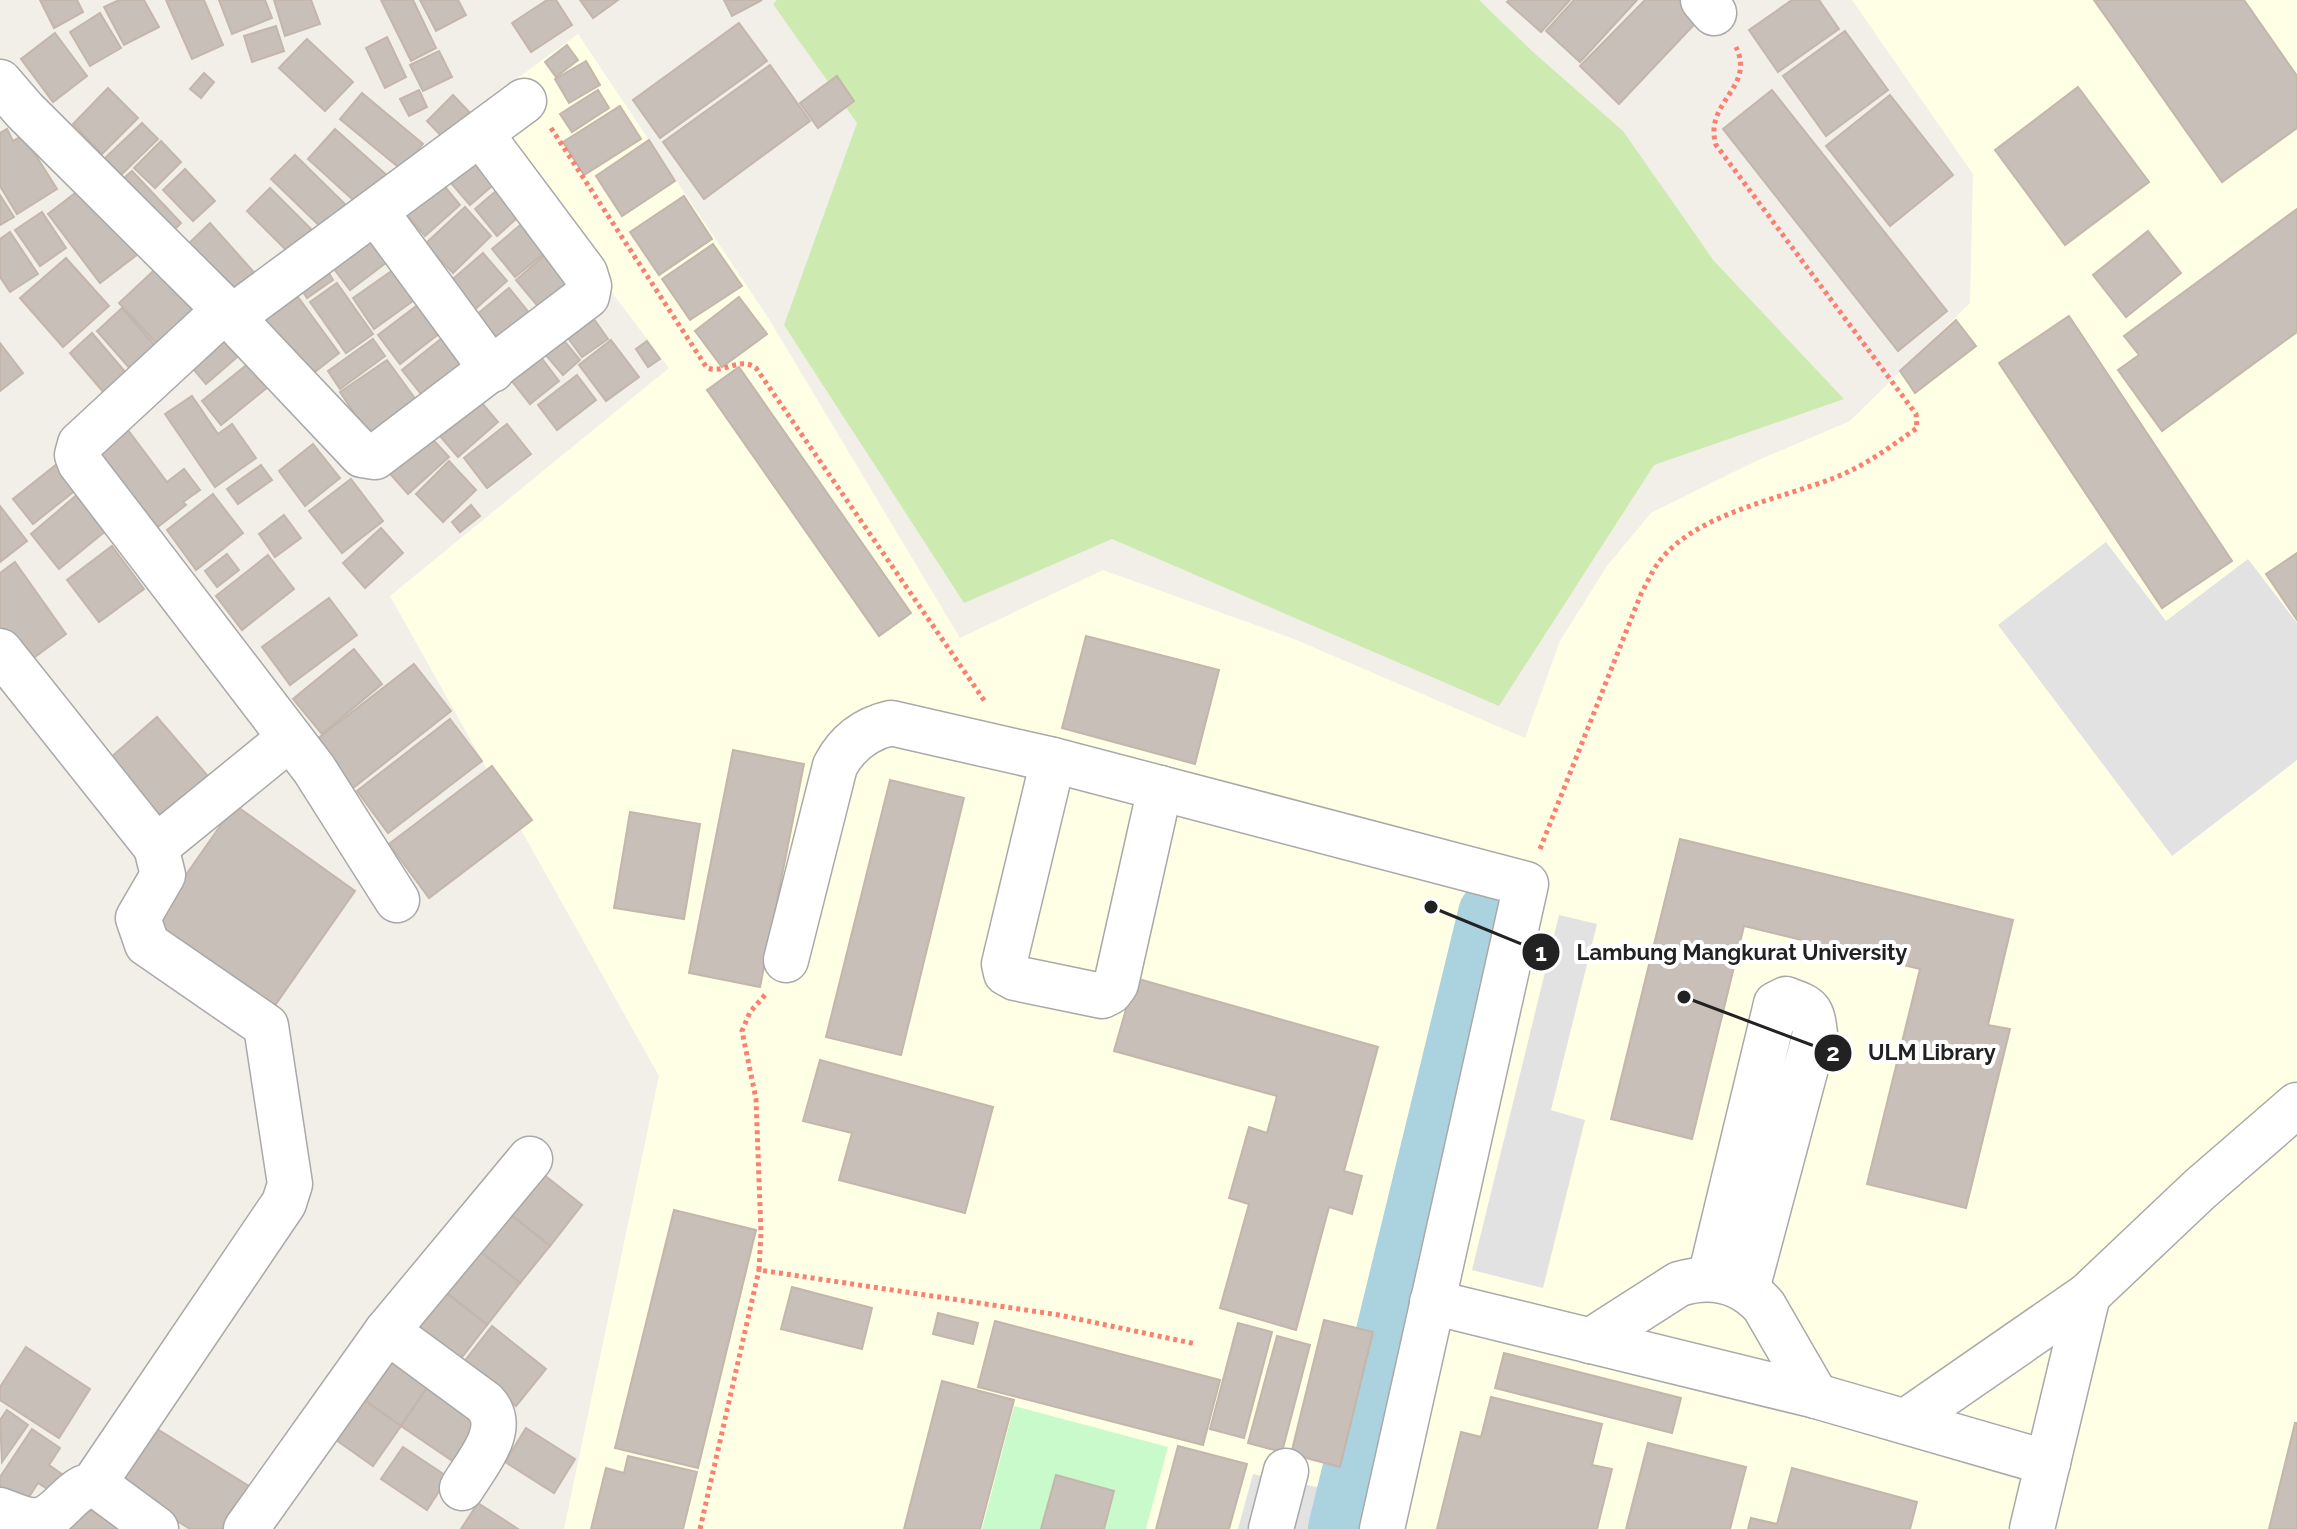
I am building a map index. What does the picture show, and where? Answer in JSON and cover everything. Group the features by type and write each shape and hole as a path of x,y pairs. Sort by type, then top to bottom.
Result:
{"street":[{"path":"0,82 25,111 368,458 375,457 587,296 589,286 585,273 481,134"},
{"path":"397,900 314,769 80,463 77,455 80,444 228,313 376,212 524,101"},
{"path":"376,212 492,370"},
{"path":"0,651 156,847 163,875 138,918 147,944 266,1026 290,1184 284,1203 93,1485"},
{"path":"786,960 835,766 856,739 879,725 891,723 1036,756 1526,884 1382,1529"},
{"path":"156,847 290,738"},
{"path":"1036,756 1004,964 1006,973 1015,978 1102,996 1110,992 1116,984 1160,788"},
{"path":"1786,999 1811,1011 1815,1034 1728,1284 1776,1004 1786,999"},
{"path":"1906,1421 2088,1295 2200,1189 2297,1105"},
{"path":"246,1529 387,1331 530,1159"},
{"path":"1590,1341 1679,1284 1695,1279 1728,1284 1764,1306 1816,1396"},
{"path":"2032,1529 2088,1295"},
{"path":"1432,1302 1816,1396 2048,1463"},
{"path":"387,1331 485,1403 495,1417 495,1430 462,1488"},
{"path":"1271,1529 1286,1471"},
{"path":"25,1520 56,1513 82,1487 93,1485 156,1529"}],"path":[{"path":"1526,884 1641,594 1660,560 1708,522 1864,465 1917,428 1916,414 1716,145 1713,121 1741,74 1739,51 1708,6"},
{"path":"524,101 535,104 707,368 716,371 743,363 756,368 1036,756"},
{"path":"700,1529 759,1270 761,1233 756,1099 742,1031 750,1012 765,996 786,960"},
{"path":"759,1270 1059,1315 1196,1344"}],"shaded area":[{"path":"1852,0 2297,0 2297,1529 564,1529 659,1076 390,596 669,368 474,110 578,34 769,319 960,638 1103,570 1294,639 1525,738 1560,641 1607,566 1651,513 1756,461 1850,421 1970,303 1973,174"},
{"path":"2106,542 2166,621 2248,559 2297,623 2297,760 2172,856 1998,625"},
{"path":"1559,915 1597,924 1551,1110 1585,1120 1543,1288 1472,1270"},
{"path":"1253,1474 1341,1492 1331,1529 1238,1529"}],"green space":[{"path":"777,0 1479,0 1623,131 1714,261 1844,399 1654,465 1499,706 1112,539 964,603 784,325 857,123 773,4"},
{"path":"1014,1406 1168,1447 1146,1529 1104,1529 1056,1475 1041,1529 982,1529"}],"building":[{"path":"40,0 77,0 83,12 54,28"},
{"path":"119,0 144,0 159,27 124,45 104,7"},
{"path":"166,0 204,0 223,45 192,59"},
{"path":"219,0 265,0 272,18 232,34"},
{"path":"274,0 311,0 320,24 285,36"},
{"path":"381,0 413,0 436,48 411,61"},
{"path":"420,0 458,0 466,15 436,31"},
{"path":"547,0 556,0 572,25 531,52 512,23"},
{"path":"580,0 618,0 593,18"},
{"path":"724,0 762,0 732,16"},
{"path":"1570,0 1541,32 1507,2"},
{"path":"1574,0 1637,0 1580,62 1546,31"},
{"path":"1645,0 1698,0 1708,10 1619,104 1580,66"},
{"path":"1792,0 1819,0 1839,29 1778,72 1749,30"},
{"path":"2094,0 2244,0 2297,76 2297,128 2222,182"},
{"path":"100,13 121,48 90,66 70,32"},
{"path":"739,23 767,61 660,138 633,100"},
{"path":"276,26 284,51 252,62 244,36"},
{"path":"1845,31 1888,90 1826,136 1783,76"},
{"path":"55,33 87,76 53,102 21,59"},
{"path":"387,37 406,77 385,88 366,48"},
{"path":"307,39 353,82 325,111 279,68"},
{"path":"567,45 578,60 556,77 545,62"},
{"path":"439,51 452,77 423,91 410,65"},
{"path":"586,61 600,85 569,103 555,79"},
{"path":"770,65 810,121 704,199 663,142"},
{"path":"204,73 214,82 201,98 190,89"},
{"path":"837,76 854,101 818,128 800,103"},
{"path":"2078,87 2149,182 2065,245 1995,150"},
{"path":"108,88 138,118 102,154 73,124"},
{"path":"419,90 427,107 409,116 400,99"},
{"path":"598,90 609,108 572,132 560,114"},
{"path":"1772,90 1947,311 1898,351 1723,129"},
{"path":"362,93 423,144 402,170 340,119"},
{"path":"453,95 473,116 447,142 427,121"},
{"path":"1890,95 1953,175 1890,226 1826,146"},
{"path":"620,106 641,139 584,175 563,142"},
{"path":"142,123 158,139 121,175 105,158"},
{"path":"7,129 13,141 23,135 57,189 17,214 0,186 0,133"},
{"path":"335,129 390,178 363,209 308,159"},
{"path":"649,140 675,181 622,216 596,176"},
{"path":"161,141 181,162 155,188 134,168"},
{"path":"473,152 498,181 470,205 445,176"},
{"path":"295,155 350,209 327,233 271,179"},
{"path":"185,169 215,201 193,221 163,190"},
{"path":"132,171 181,223 166,238 116,185"},
{"path":"436,176 460,205 425,236 400,207"},
{"path":"87,184 138,254 100,283 48,214"},
{"path":"502,186 524,212 497,236 475,209"},
{"path":"270,188 319,237 296,260 247,211"},
{"path":"0,195 14,217 0,225"},
{"path":"684,196 712,239 659,275 630,232"},
{"path":"465,207 491,236 453,273 425,244"},
{"path":"2297,209 2297,332 2162,431 2118,370 2139,355 2124,336"},
{"path":"42,212 66,248 40,266 15,230"},
{"path":"525,221 548,250 515,277 492,249"},
{"path":"210,223 260,279 233,303 184,248"},
{"path":"370,230 391,259 350,290 328,261"},
{"path":"2148,231 2181,273 2126,317 2093,275"},
{"path":"10,232 38,274 10,292 0,277 0,239"},
{"path":"713,244 742,286 690,320 662,279"},
{"path":"548,252 578,288 546,316 516,280"},
{"path":"483,253 507,281 473,311 448,283"},
{"path":"66,258 109,306 63,347 20,298"},
{"path":"163,262 210,314 166,354 119,303"},
{"path":"323,263 333,280 307,298 296,281"},
{"path":"396,268 417,298 374,329 353,298"},
{"path":"337,283 373,334 346,353 310,302"},
{"path":"509,288 535,320 501,348 475,316"},
{"path":"295,293 339,353 307,378 262,318"},
{"path":"739,297 767,334 722,367 695,331"},
{"path":"419,304 440,333 400,364 378,335"},
{"path":"122,308 164,356 139,379 97,331"},
{"path":"589,312 608,339 582,357 563,331"},
{"path":"2069,316 2232,561 2162,608 1999,363"},
{"path":"227,318 250,346 206,384 183,357"},
{"path":"1956,320 1976,346 1915,393 1900,371"},
{"path":"556,331 580,360 563,375 538,346"},
{"path":"92,333 132,380 110,400 70,353"},
{"path":"446,335 468,364 425,399 402,370"},
{"path":"373,339 385,356 340,389 328,371"},
{"path":"611,340 639,377 606,401 579,365"},
{"path":"647,341 660,359 648,367 636,349"},
{"path":"0,343 23,373 0,391"},
{"path":"537,352 559,381 530,404 507,375"},
{"path":"387,360 419,404 371,438 340,392"},
{"path":"249,363 268,387 221,425 202,401"},
{"path":"739,367 911,613 879,636 707,390"},
{"path":"577,375 596,400 557,430 538,405"},
{"path":"475,395 498,422 458,457 434,429"},
{"path":"192,396 218,434 232,424 256,458 215,487 165,414"},
{"path":"507,424 531,454 487,488 464,458"},
{"path":"128,430 167,482 184,469 200,490 150,533 92,458"},
{"path":"425,431 449,457 408,494 385,468"},
{"path":"313,444 340,478 305,506 279,471"},
{"path":"449,461 476,490 443,522 416,494"},
{"path":"57,464 77,489 33,524 13,499"},
{"path":"261,465 272,480 238,504 227,489"},
{"path":"351,479 383,521 342,553 309,511"},
{"path":"79,493 108,529 59,569 31,534"},
{"path":"213,494 243,533 196,570 167,530"},
{"path":"471,505 480,516 460,532 452,522"},
{"path":"0,506 27,541 0,562"},
{"path":"284,515 301,538 275,557 259,534"},
{"path":"381,528 403,553 365,588 343,563"},
{"path":"112,546 144,589 99,622 67,580"},
{"path":"2297,553 2297,620 2266,574"},
{"path":"227,554 239,570 217,587 205,571"},
{"path":"268,555 294,589 242,630 216,596"},
{"path":"15,562 66,634 24,665 0,631 0,573"},
{"path":"329,598 357,635 290,685 262,647"},
{"path":"1086,636 1219,670 1195,764 1062,728"},
{"path":"354,649 382,684 322,734 293,699"},
{"path":"414,664 451,711 353,788 316,740"},
{"path":"157,717 219,789 162,838 101,766"},
{"path":"450,719 482,761 388,833 357,791"},
{"path":"733,750 804,764 760,987 689,973"},
{"path":"492,766 532,820 429,898 389,844"},
{"path":"890,780 964,798 901,1055 826,1037"},
{"path":"235,805 355,891 271,1011 150,926"},
{"path":"630,812 700,824 684,919 614,908"},
{"path":"1680,839 2013,920 1988,1025 2010,1029 1966,1208 1867,1184 1920,969 1744,926 1692,1139 1611,1119"},
{"path":"1135,978 1378,1047 1344,1171 1362,1176 1352,1214 1329,1207 1296,1330 1220,1308 1249,1204 1229,1198 1249,1127 1267,1133 1277,1096 1114,1051"},
{"path":"820,1060 993,1107 965,1213 839,1180 852,1133 803,1121"},
{"path":"538,1170 582,1205 550,1246 506,1211"},
{"path":"674,1210 756,1230 698,1468 615,1448"},
{"path":"506,1211 550,1246 520,1283 476,1248"},
{"path":"476,1248 520,1283 487,1325 443,1290"},
{"path":"792,1287 872,1308 862,1349 781,1329"},
{"path":"443,1290 487,1325 459,1361 415,1326"},
{"path":"938,1313 978,1323 973,1344 933,1334"},
{"path":"1324,1320 1373,1332 1340,1467 1291,1454"},
{"path":"995,1321 1220,1380 1203,1445 978,1387"},
{"path":"1238,1323 1272,1332 1244,1438 1210,1429"},
{"path":"492,1326 546,1369 516,1406 463,1363"},
{"path":"1277,1336 1310,1345 1282,1452 1248,1443"},
{"path":"380,1346 431,1382 401,1426 350,1390"},
{"path":"26,1347 90,1389 59,1438 0,1400 0,1387"},
{"path":"1504,1353 1681,1398 1672,1433 1495,1388"},
{"path":"942,1381 1014,1400 980,1529 904,1529"},
{"path":"431,1382 490,1423 460,1466 401,1426"},
{"path":"350,1390 401,1426 373,1466 322,1430"},
{"path":"1491,1397 1602,1424 1592,1465 1612,1469 1597,1529 1437,1529 1461,1432 1481,1437"},
{"path":"7,1410 28,1425 2,1462 0,1420"},
{"path":"146,1422 260,1493 238,1529 190,1529 110,1479"},
{"path":"2295,1423 2297,1529 2269,1529"},
{"path":"526,1428 575,1459 554,1493 505,1462"},
{"path":"32,1429 60,1448 49,1465 66,1477 55,1494 38,1483 25,1503 0,1487 0,1477"},
{"path":"1648,1443 1746,1467 1730,1529 1626,1529"},
{"path":"1178,1446 1247,1464 1229,1529 1156,1529"},
{"path":"403,1447 448,1477 427,1510 381,1479"},
{"path":"628,1456 697,1472 683,1529 591,1529 606,1468 624,1473"},
{"path":"1792,1468 1917,1502 1910,1529 1748,1529 1751,1518 1777,1524"},
{"path":"1056,1475 1114,1491 1104,1529 1041,1529"},
{"path":"478,1503 518,1529 461,1529"},
{"path":"85,1504 121,1529 68,1529"}],"waterway":[{"path":"1342,1529 1492,914"}],"place":[{"name":"Lambung Mangkurat University","path":"1431,907"},
{"name":"ULM Library","path":"1684,997"}]}
